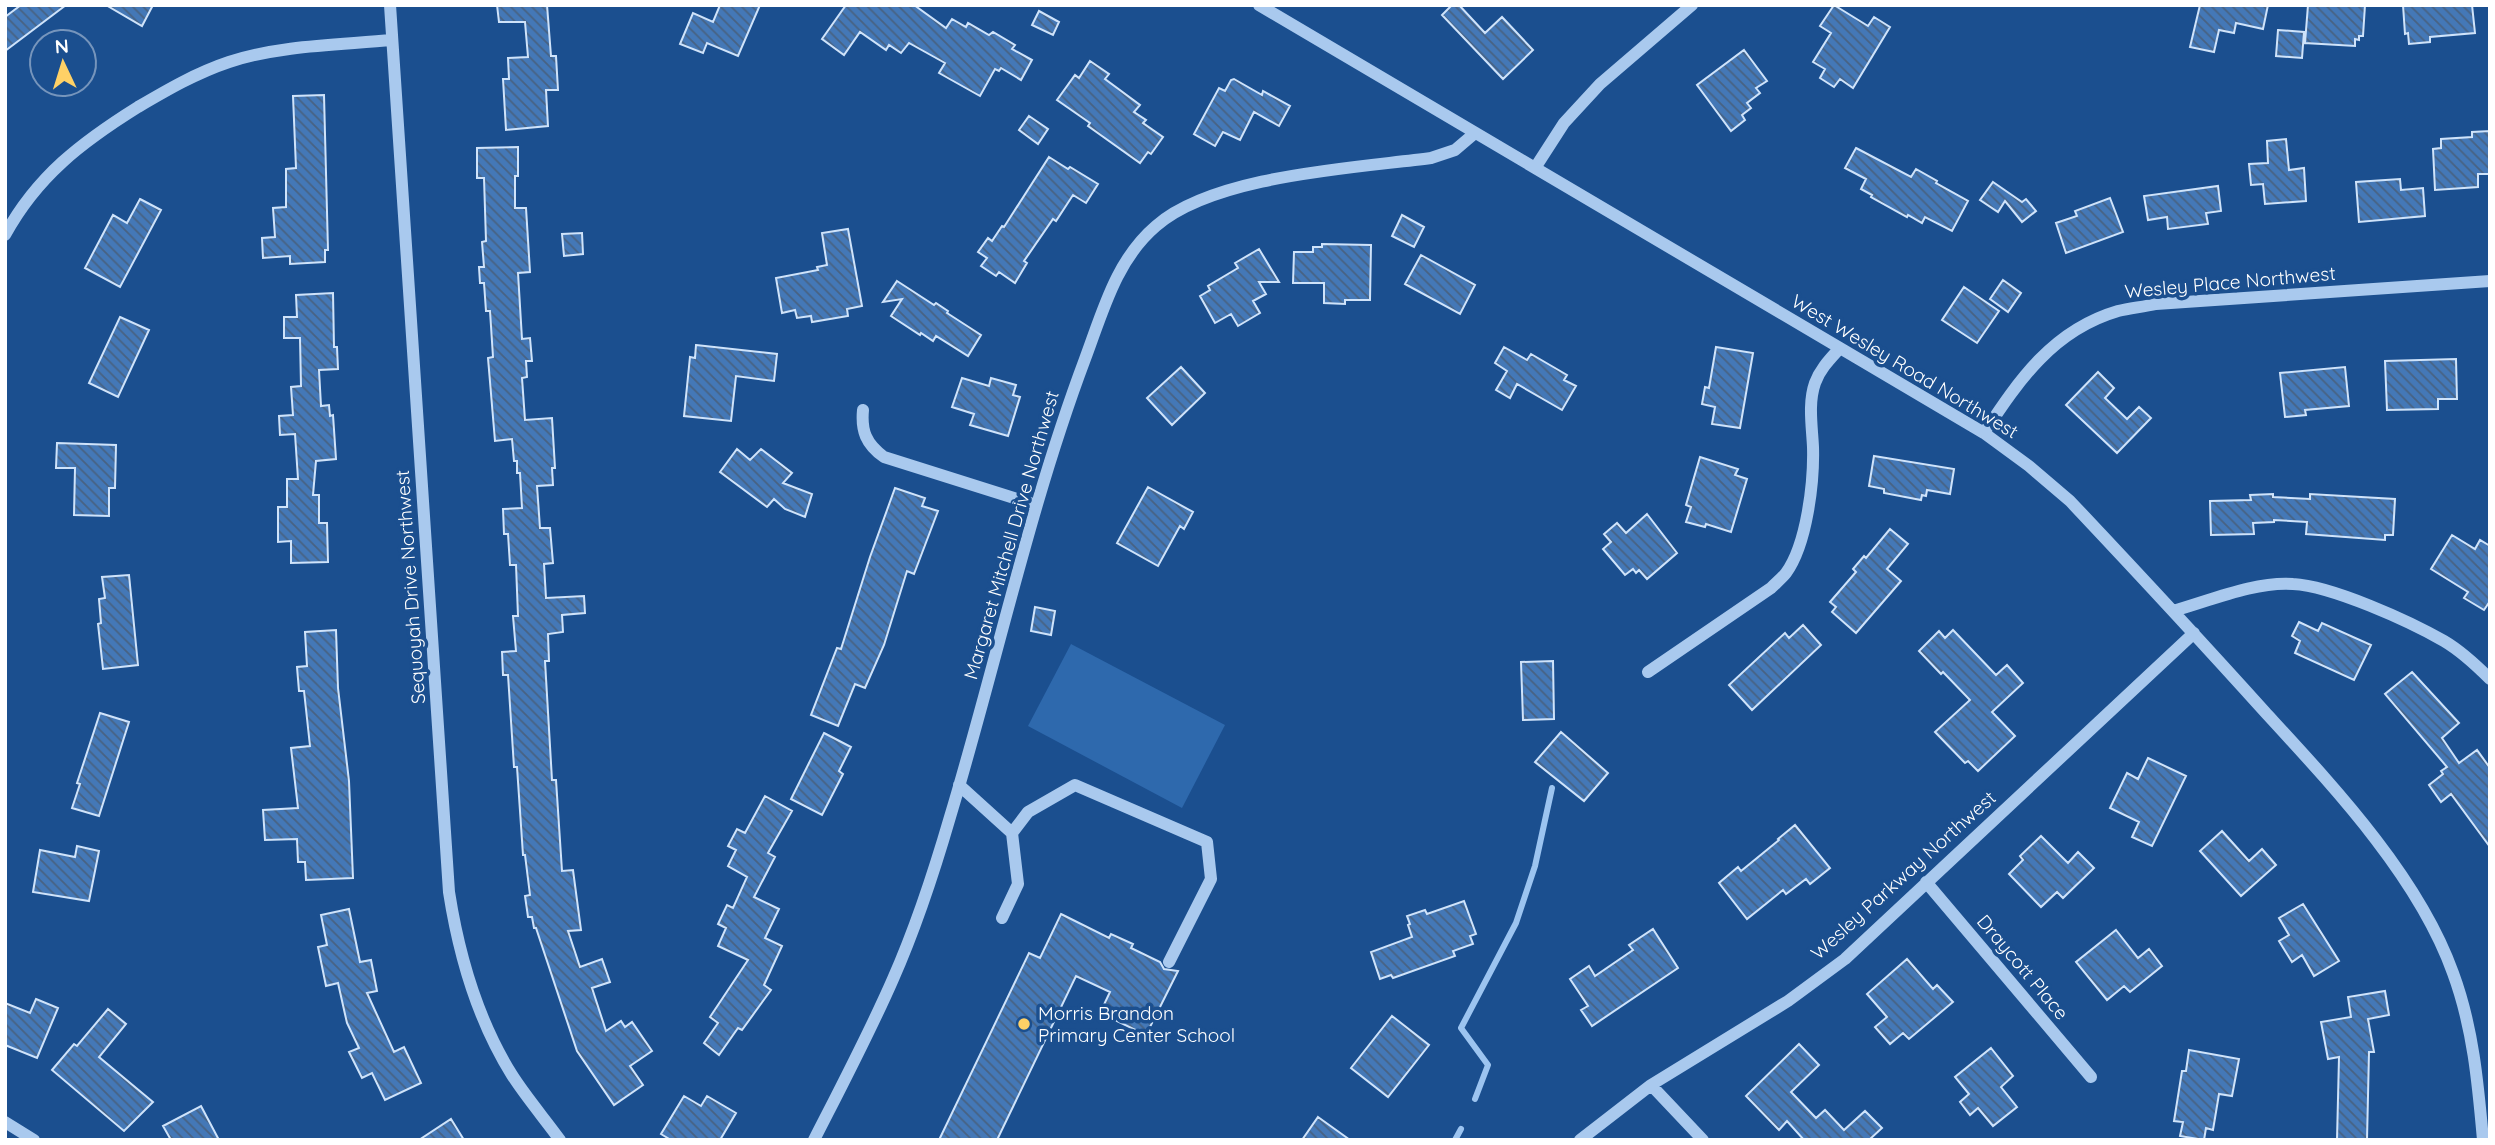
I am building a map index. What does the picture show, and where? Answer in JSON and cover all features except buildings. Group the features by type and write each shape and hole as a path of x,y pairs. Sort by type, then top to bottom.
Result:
{"street":[{"name":"Sequoyah Drive Northwest","path":"390,5 451,904 457,942 484,1020 512,1074 560,1140"},
{"name":"West Wesley Road Northwest","path":"1259,5 1984,433 2070,501 2339,793 2390,859 2429,920 2453,971 2469,1025 2477,1071 2483,1140"},
{"path":"1535,168 1564,123 1600,84 1692,5"},
{"path":"5,235 28,199 69,154 93,135 173,86 229,62 284,50 392,40"},
{"name":"Margaret Mitchell Drive Northwest","path":"814,1140 894,978 919,914 959,785 1058,430 1112,285 1131,253 1157,225 1188,205 1235,188 1281,178 1431,158 1455,149 1475,133"},
{"name":"Wesley Place Northwest","path":"1984,433 2019,381 2043,354 2078,329 2117,312 2156,304 2490,281"},
{"path":"1648,671 1771,588 1786,573 1796,555 1810,491 1813,452 1811,402 1815,382 1823,367 1840,348"},
{"path":"863,410 865,439 884,457 1036,505"},
{"path":"2173,611 2267,585 2294,584 2332,592 2445,642 2490,679"},
{"name":"Wesley Parkway Northwest","path":"1580,1140 1651,1085 1788,1001 1845,959 2194,633"},
{"path":"959,785 1012,833 1018,884 1002,918"},
{"path":"1012,833 1028,812 1075,785 1207,842 1210,879 1169,962"},
{"name":"Draycott Place","path":"1926,882 2091,1077"},
{"path":"1651,1085 1703,1140"},
{"path":"5,1122 34,1140"}],"shaded area":[{"path":"1071,644 1225,725 1182,808 1028,726"}],"waterway":[{"path":"1475,1099 1488,1065 1461,1028 1516,923 1535,866 1552,788"},
{"path":"1455,1140 1461,1129"}],"place":[{"name":"Morris Brandon Primary Center School","path":"1024,1024"}]}
